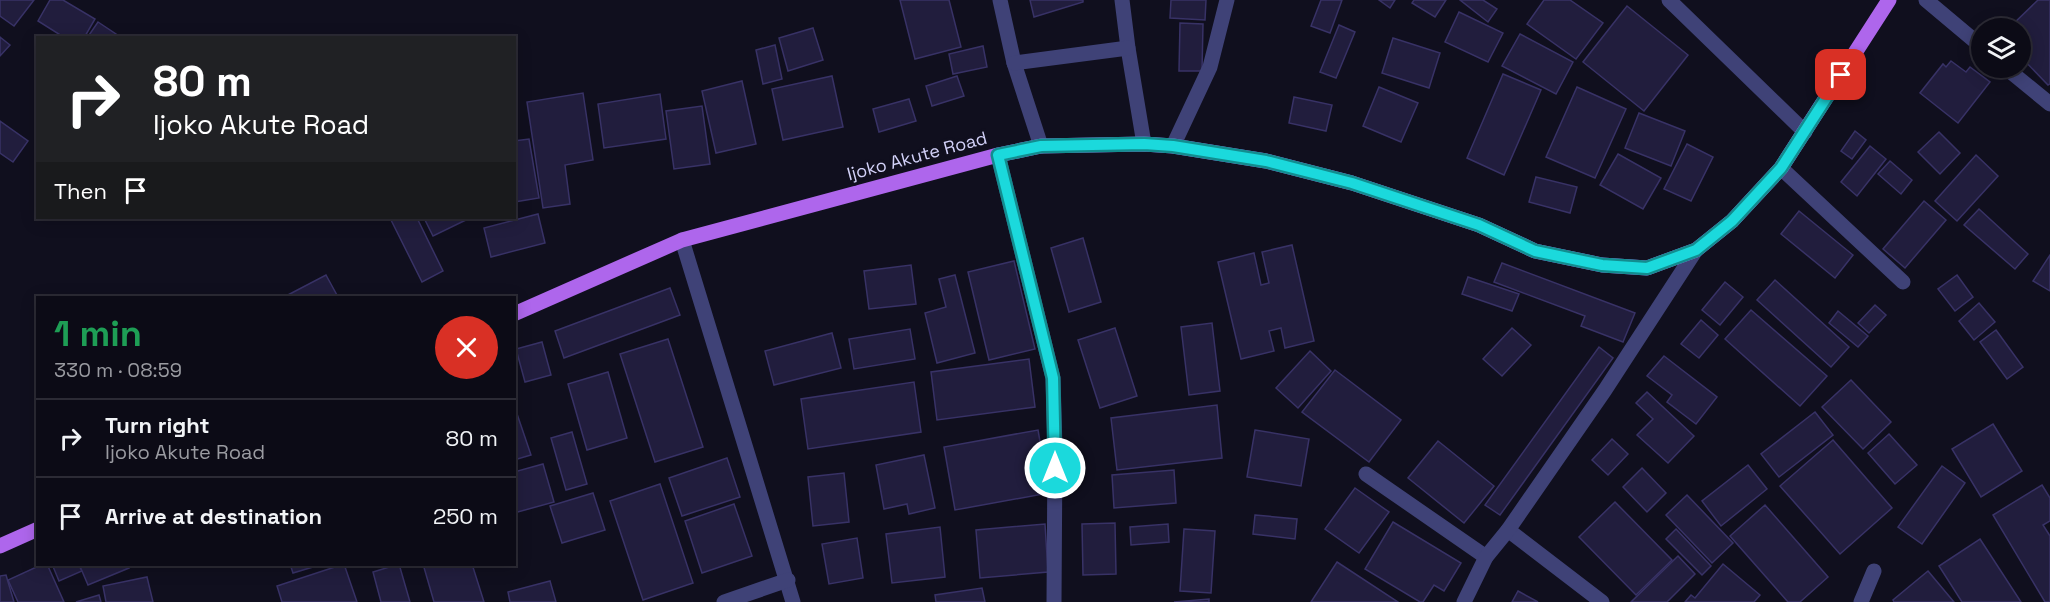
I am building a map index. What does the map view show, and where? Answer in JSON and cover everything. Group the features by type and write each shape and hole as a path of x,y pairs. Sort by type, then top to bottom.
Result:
{"main road":[{"name":"Ijoko Akute Road","path":"516,313 682,240 998,155 1041,146 1144,144 1173,146 1266,161 1352,183 1479,225 1535,251 1602,265 1647,268 1696,250 1732,221 1781,168 1889,0"},
{"path":"0,546 36,530"}],"street":[{"path":"1000,0 1014,63 1041,146"},
{"path":"1122,0 1144,144"},
{"path":"1173,146 1210,67 1227,0"},
{"path":"1669,0 1804,132"},
{"path":"1926,0 1971,37"},
{"path":"1014,63 1128,48"},
{"path":"2018,78 2050,104"},
{"path":"998,155 1053,378 1054,602"},
{"path":"1781,168 1903,282"},
{"path":"682,240 793,602"},
{"path":"1464,602 1486,557 1508,530 1605,390 1696,250"},
{"path":"1366,474 1486,557"},
{"path":"1508,530 1602,602"},
{"path":"1861,602 1874,572"},
{"path":"724,602 788,580"}],"building":[{"path":"0,0 34,0 14,26 0,16"},
{"path":"50,0 63,0 95,19 85,36 62,36 38,21"},
{"path":"900,0 949,0 961,47 915,59"},
{"path":"1030,0 1083,0 1083,2 1034,17"},
{"path":"1171,0 1206,0 1205,20 1170,18"},
{"path":"1321,0 1342,0 1330,33 1311,26"},
{"path":"1379,0 1395,0 1390,8"},
{"path":"1414,0 1446,0 1435,17 1412,3"},
{"path":"1460,0 1483,0 1497,9 1488,22"},
{"path":"1544,0 1570,0 1603,23 1576,59 1527,24"},
{"path":"2038,0 2050,0 2050,84 2048,85 2031,67 2031,18 2019,18"},
{"path":"1627,6 1688,55 1644,111 1583,62"},
{"path":"1459,12 1503,33 1488,62 1445,42"},
{"path":"98,22 119,36 88,36"},
{"path":"1180,23 1203,24 1202,71 1179,71"},
{"path":"1339,25 1355,32 1336,78 1320,72"},
{"path":"813,28 823,60 788,71 779,38"},
{"path":"1520,34 1573,62 1556,94 1502,66"},
{"path":"0,37 10,45 0,56"},
{"path":"1393,38 1440,53 1429,88 1382,73"},
{"path":"775,45 782,79 763,84 756,50"},
{"path":"983,46 987,67 953,74 949,54"},
{"path":"1951,61 1966,72 1970,67 1971,78 1985,78 1990,82 1958,123 1920,93 1943,64 1946,67"},
{"path":"1503,74 1541,90 1504,175 1467,158"},
{"path":"832,76 843,127 783,140 772,89"},
{"path":"957,76 964,96 932,106 926,86"},
{"path":"742,81 756,144 716,153 702,91"},
{"path":"1379,87 1418,103 1401,142 1363,126"},
{"path":"1577,87 1626,109 1595,178 1546,157"},
{"path":"583,93 593,160 565,165 570,204 543,208 527,102"},
{"path":"660,94 666,139 604,148 598,104"},
{"path":"1294,97 1332,105 1326,131 1289,123"},
{"path":"909,99 916,121 879,132 873,109"},
{"path":"702,106 710,164 674,169 666,111"},
{"path":"1639,113 1685,131 1671,166 1625,148"},
{"path":"0,121 28,141 13,162 0,153"},
{"path":"1855,131 1866,140 1852,159 1841,151"},
{"path":"1939,132 1960,153 1940,174 1918,152"},
{"path":"529,139 539,198 516,202 516,141"},
{"path":"1687,144 1713,157 1691,201 1664,189"},
{"path":"1870,146 1886,159 1857,196 1841,182"},
{"path":"1618,154 1661,178 1643,209 1600,185"},
{"path":"1976,155 1998,176 1957,221 1935,201"},
{"path":"1890,161 1912,180 1901,194 1878,174"},
{"path":"1536,177 1577,187 1570,213 1529,202"},
{"path":"1924,201 1946,220 1905,268 1883,249"},
{"path":"1979,209 2028,254 2015,269 1964,225"},
{"path":"1799,211 1853,255 1835,278 1781,234"},
{"path":"538,214 545,243 491,257 484,228"},
{"path":"390,219 417,219 443,271 422,282"},
{"path":"424,219 468,219 433,236"},
{"path":"1083,238 1101,302 1069,312 1051,248"},
{"path":"1292,245 1314,341 1285,348 1281,328 1269,331 1274,351 1241,359 1218,262 1254,253 1261,285 1269,283 1262,252"},
{"path":"2050,255 2050,291 2033,281"},
{"path":"1014,261 1035,349 989,360 968,272"},
{"path":"1502,263 1635,313 1623,342 1581,326 1585,316 1494,282"},
{"path":"911,265 916,304 869,309 864,271"},
{"path":"326,275 337,296 286,296"},
{"path":"955,275 975,353 937,363 925,313 946,307 939,279"},
{"path":"1957,275 1973,297 1955,311 1938,289"},
{"path":"1468,277 1519,294 1512,311 1462,294"},
{"path":"1775,280 1849,347 1831,367 1757,300"},
{"path":"1725,282 1743,297 1720,325 1702,310"},
{"path":"670,288 680,315 564,358 555,331"},
{"path":"1979,303 1995,322 1974,340 1959,321"},
{"path":"1875,305 1886,315 1869,333 1858,323"},
{"path":"1751,310 1827,376 1800,406 1725,339"},
{"path":"1838,311 1868,336 1858,347 1829,323"},
{"path":"1701,320 1718,335 1699,358 1681,344"},
{"path":"1212,323 1220,391 1189,395 1181,327"},
{"path":"1115,328 1137,396 1100,408 1078,340"},
{"path":"1512,328 1531,345 1502,376 1483,359"},
{"path":"910,329 915,359 854,369 849,339"},
{"path":"1996,330 2023,367 2007,379 1980,342"},
{"path":"832,333 841,368 774,385 765,351"},
{"path":"668,339 703,447 655,462 620,354"},
{"path":"542,342 551,375 525,382 516,349"},
{"path":"1599,347 1613,358 1500,515 1485,505"},
{"path":"1310,351 1331,371 1298,408 1276,388"},
{"path":"1664,356 1717,397 1696,424 1667,402 1672,395 1647,376"},
{"path":"1029,359 1035,407 937,420 931,372"},
{"path":"1335,370 1401,420 1369,462 1302,412"},
{"path":"608,372 627,438 587,450 568,384"},
{"path":"1851,380 1891,422 1863,449 1822,407"},
{"path":"914,382 921,432 808,449 801,399"},
{"path":"1647,392 1694,436 1668,463 1637,435 1653,419 1636,403"},
{"path":"1217,405 1222,458 1117,470 1111,418"},
{"path":"516,411 531,455 516,459"},
{"path":"1815,412 1833,435 1779,477 1761,454"},
{"path":"1993,424 2022,471 1981,497 1952,449"},
{"path":"1038,430 1049,493 955,510 944,447"},
{"path":"1255,430 1309,439 1301,486 1247,477"},
{"path":"572,432 587,484 566,490 551,438"},
{"path":"1889,434 1917,465 1895,484 1868,453"},
{"path":"1612,439 1628,454 1608,475 1592,460"},
{"path":"1833,440 1892,508 1840,554 1780,486"},
{"path":"1438,441 1494,486 1464,523 1408,478"},
{"path":"924,455 935,508 909,514 907,504 884,509 876,465"},
{"path":"727,458 740,497 682,516 669,478"},
{"path":"543,464 554,502 516,512 516,471"},
{"path":"1748,465 1767,489 1721,526 1702,501"},
{"path":"1942,466 1965,483 1922,544 1898,527"},
{"path":"1642,468 1666,493 1647,512 1623,487"},
{"path":"1174,470 1176,503 1114,508 1112,475"},
{"path":"844,473 849,522 813,526 808,477"},
{"path":"660,484 693,583 643,600 610,501"},
{"path":"2042,485 2050,498 2050,521 2043,525 2050,536 2050,602 2045,602 1993,515"},
{"path":"1355,488 1389,512 1359,553 1325,529"},
{"path":"593,493 605,530 562,543 550,506"},
{"path":"1687,495 1733,543 1712,563 1666,515"},
{"path":"1615,502 1672,560 1636,595 1579,537"},
{"path":"734,504 752,556 702,573 685,521"},
{"path":"1765,505 1828,577 1800,602 1788,602 1730,536"},
{"path":"1255,515 1297,519 1295,539 1253,534"},
{"path":"1393,522 1461,563 1444,591 1434,585 1423,602 1420,602 1365,569"},
{"path":"1115,523 1116,574 1083,575 1082,524"},
{"path":"1045,524 1048,572 980,578 976,530"},
{"path":"1168,524 1169,542 1131,545 1130,527"},
{"path":"940,527 945,577 892,583 886,534"},
{"path":"1184,529 1215,531 1211,593 1180,591"},
{"path":"1676,529 1711,566 1702,575 1666,539"},
{"path":"857,538 863,578 829,584 822,544"},
{"path":"1980,539 2021,602 1962,602 1939,566"},
{"path":"1678,556 1695,574 1667,602 1631,602"},
{"path":"1337,562 1398,602 1311,602"},
{"path":"1723,564 1760,595 1754,602 1685,602 1691,595 1695,598"},
{"path":"39,566 48,566 64,602 18,602 8,580"},
{"path":"53,566 79,566 82,571 59,581"},
{"path":"80,566 128,566 129,568 88,585"},
{"path":"291,566 316,566 293,573"},
{"path":"338,566 345,566 357,602 282,602 277,586"},
{"path":"400,566 410,602 381,602 373,572"},
{"path":"424,566 473,566 484,602 434,602"},
{"path":"1928,571 1954,602 1894,602 1893,600"},
{"path":"6,575 14,602 0,602 0,576"},
{"path":"147,577 153,602 106,602 103,586"},
{"path":"550,581 556,602 510,602 508,592"},
{"path":"982,588 985,602 936,602 935,595"},
{"path":"1518,591 1538,602 1512,602"},
{"path":"99,595 101,602 76,602"},
{"path":"1209,599 1209,602 1174,602"}],"route":[{"path":"1055,468 1053,378 998,155 1041,146 1144,144 1173,146 1266,161 1352,183 1479,225 1535,251 1602,265 1647,268 1696,250 1732,221 1781,168 1841,75"}]}
